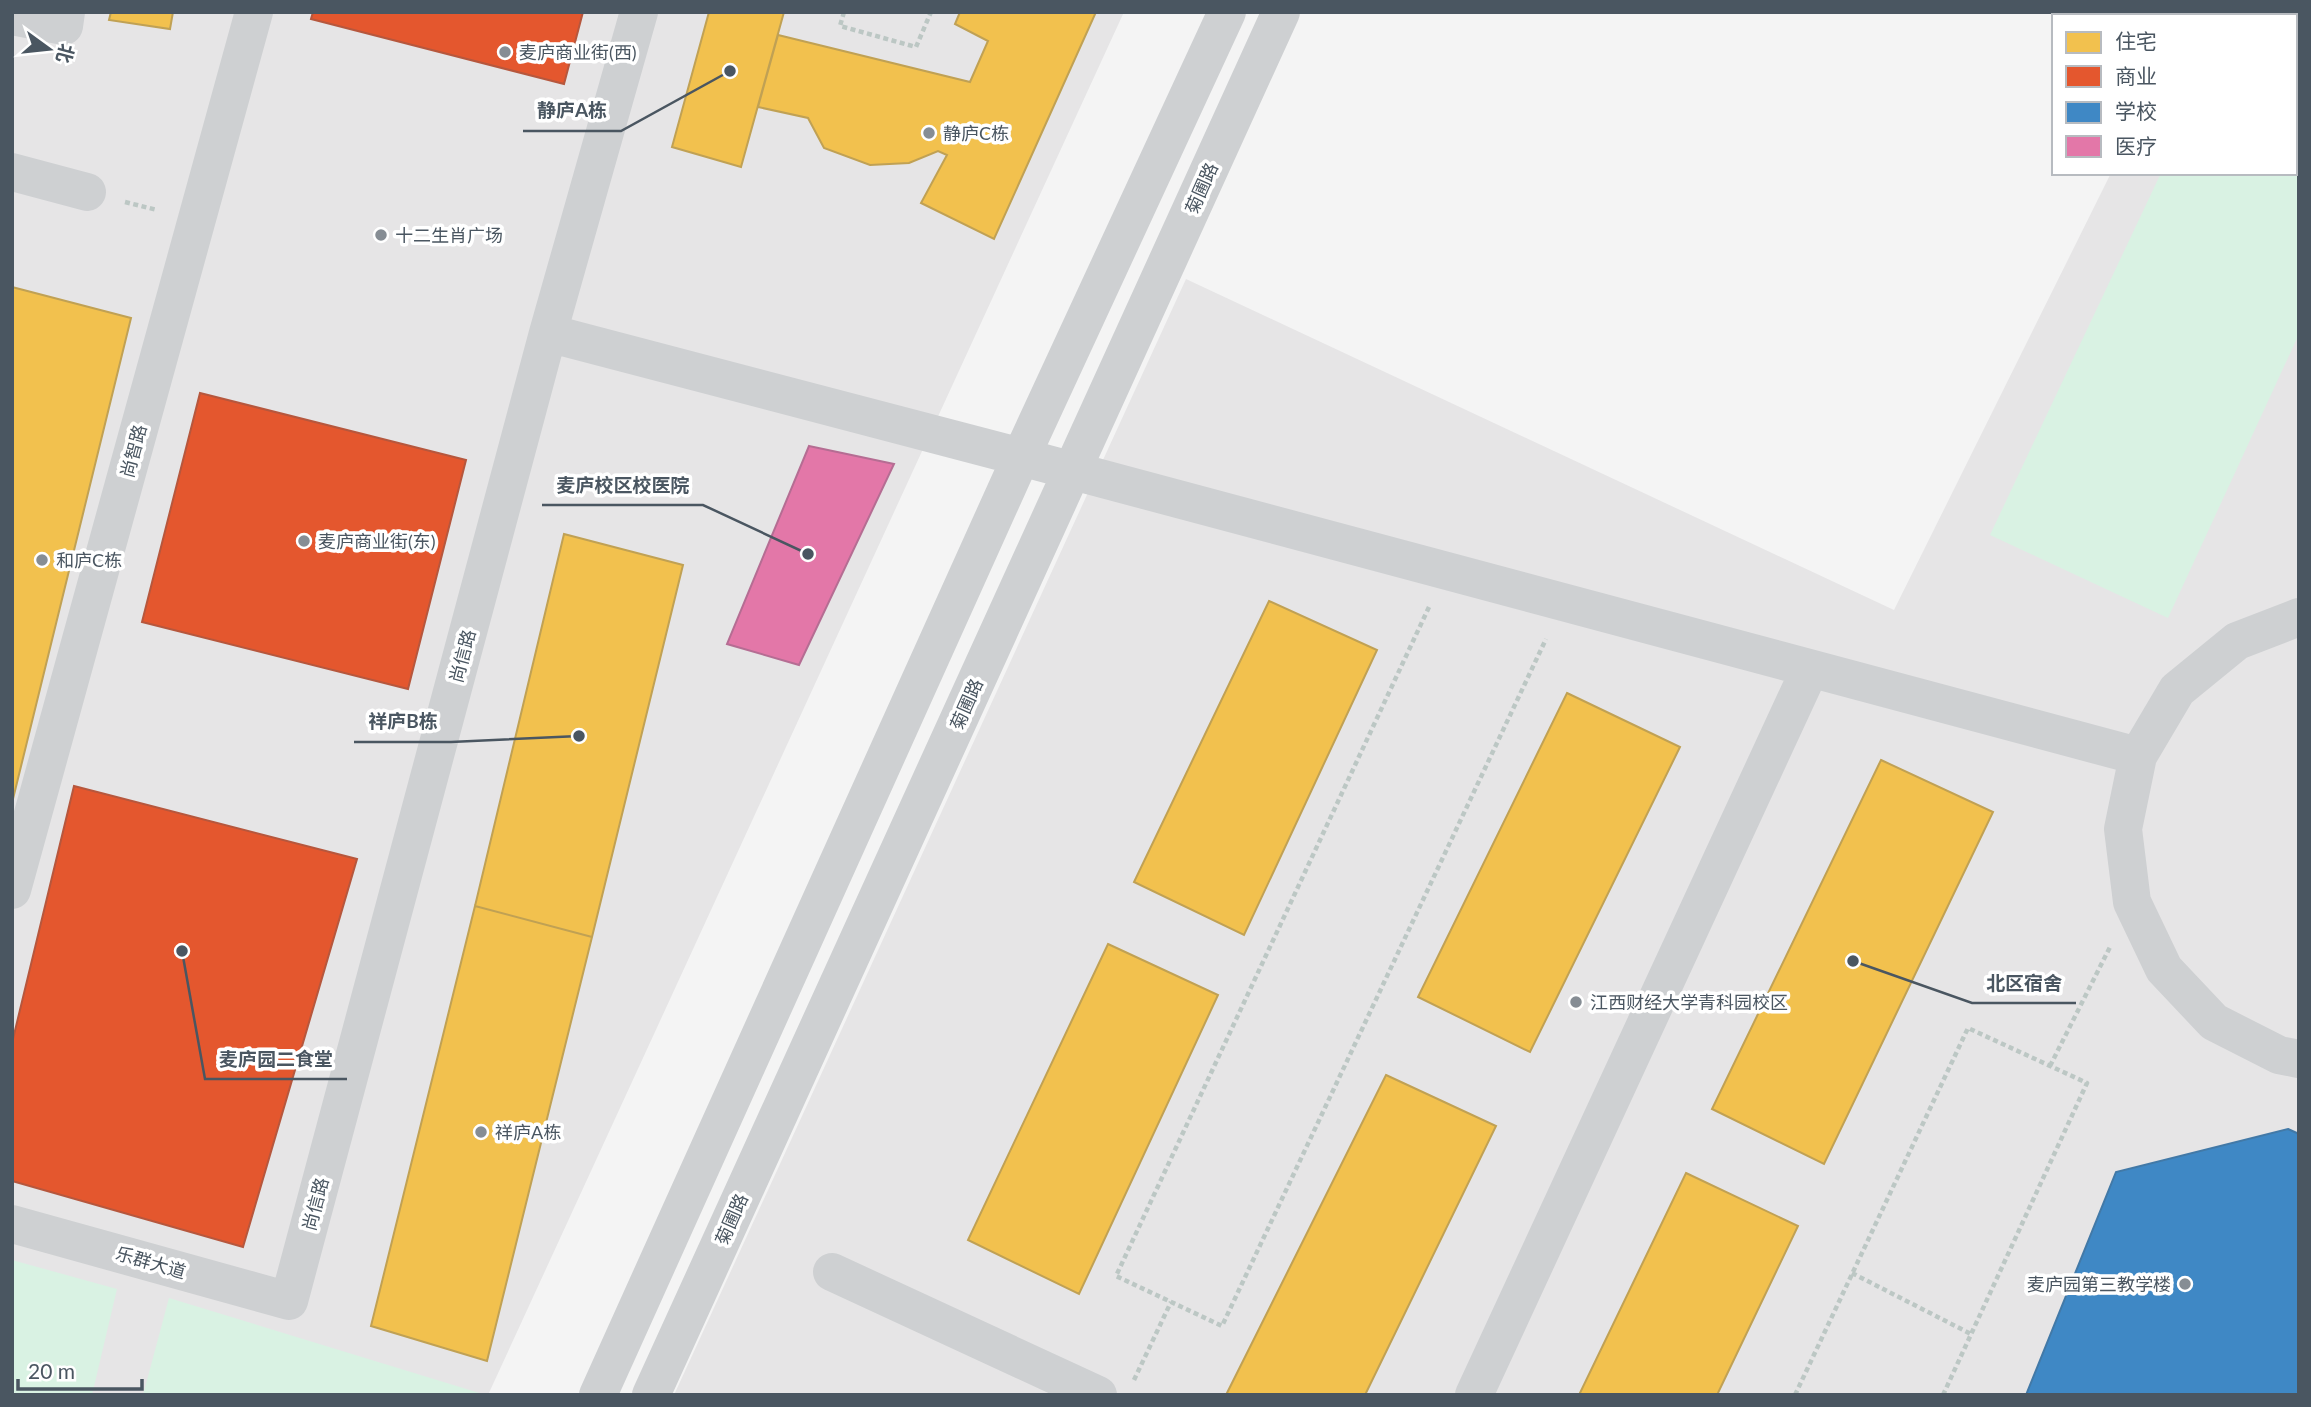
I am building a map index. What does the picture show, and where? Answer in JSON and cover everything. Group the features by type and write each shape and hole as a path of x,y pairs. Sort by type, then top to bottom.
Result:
{"street":[{"path":"12,16 64,26 66,12"},
{"name":"尚智路","path":"12,890 254,12"},
{"name":"尚信路","path":"289,1301 548,333 639,12"},
{"path":"598,1395 1021,457 1227,12"},
{"name":"菊圃路","path":"651,1395 1281,12"},
{"path":"12,172 87,192"},
{"path":"548,333 2138,757"},
{"path":"2299,617 2237,641 2177,690 2138,757 2123,829 2132,902 2164,969 2214,1022 2279,1055 2299,1059"},
{"path":"1474,1395 1810,669"},
{"name":"乐群大道","path":"12,1224 289,1301"},
{"path":"832,1272 1115,1389"}],"path":[{"path":"844,12 840,26 916,47 931,12"},
{"path":"87,192 197,220"},
{"path":"1445,572 1116,1276 1222,1326 1563,603"},
{"path":"2050,1066 2132,902"},
{"path":"1795,1395 1968,1028 2087,1083 1943,1395"},
{"path":"1852,1273 1971,1335"},
{"path":"1115,1389 1171,1302"}],"shaded area":[{"path":"12,12 1124,12 488,1395 12,1395"},
{"name":"江西财经大学青科园校区","path":"2299,12 2299,1395 674,1395 1186,279 1894,610 2110,175 2297,175 2297,14 2190,14"}],"green space":[{"path":"2299,12 2299,334 2168,618 1990,535 2160,175 2297,175 2297,14 2237,14"},
{"path":"12,1260 117,1289 92,1395 12,1395"},
{"path":"169,1298 486,1395 143,1395"}],"building: 住宅":[{"path":"111,12 173,12 170,29 109,20"},
{"path":"709,12 784,12 741,167 672,147"},
{"name":"静庐C栋","path":"960,12 1096,12 994,239 921,203 947,155 938,151 909,163 870,165 824,148 808,118 758,107 778,35 970,82 988,41 955,24"},
{"name":"和庐C栋","path":"12,287 131,318 12,803"},
{"path":"564,534 683,565 592,937 475,906"},
{"path":"1269,601 1377,650 1244,935 1134,882"},
{"path":"1567,693 1680,747 1530,1052 1418,997"},
{"path":"1881,760 1993,812 1824,1164 1712,1109"},
{"name":"祥庐A栋","path":"475,906 592,937 487,1361 371,1326"},
{"path":"1108,944 1218,995 1079,1294 968,1240"},
{"path":"1386,1075 1496,1126 1365,1395 1230,1395 1227,1393"},
{"path":"1686,1173 1798,1226 1717,1395 1579,1395"}],"building: 商业":[{"name":"麦庐商业街(西)","path":"313,12 583,12 564,84 311,19"},
{"name":"麦庐商业街(东)","path":"200,393 466,460 408,689 142,622"},
{"path":"74,786 357,859 243,1247 12,1181 12,1043"}],"building: 学校":[{"name":"麦庐园第三教学楼","path":"2288,1129 2299,1134 2299,1395 2026,1395 2116,1172"}],"building: 医疗":[{"path":"809,446 894,464 799,665 727,644"}],"place":[{"name":"麦庐商业街(西)","path":"505,52"},
{"name":"静庐A栋","path":"730,71"},
{"name":"静庐C栋","path":"929,133"},
{"name":"十二生肖广场","path":"381,235"},
{"name":"麦庐商业街(东)","path":"304,541"},
{"name":"麦庐校区校医院","path":"808,554"},
{"name":"和庐C栋","path":"42,560"},
{"name":"祥庐B栋","path":"579,736"},
{"name":"麦庐园二食堂","path":"182,951"},
{"name":"北区宿舍","path":"1853,961"},
{"name":"江西财经大学青科园校区","path":"1576,1002"},
{"name":"祥庐A栋","path":"481,1132"},
{"name":"麦庐园第三教学楼","path":"2185,1284"}]}
